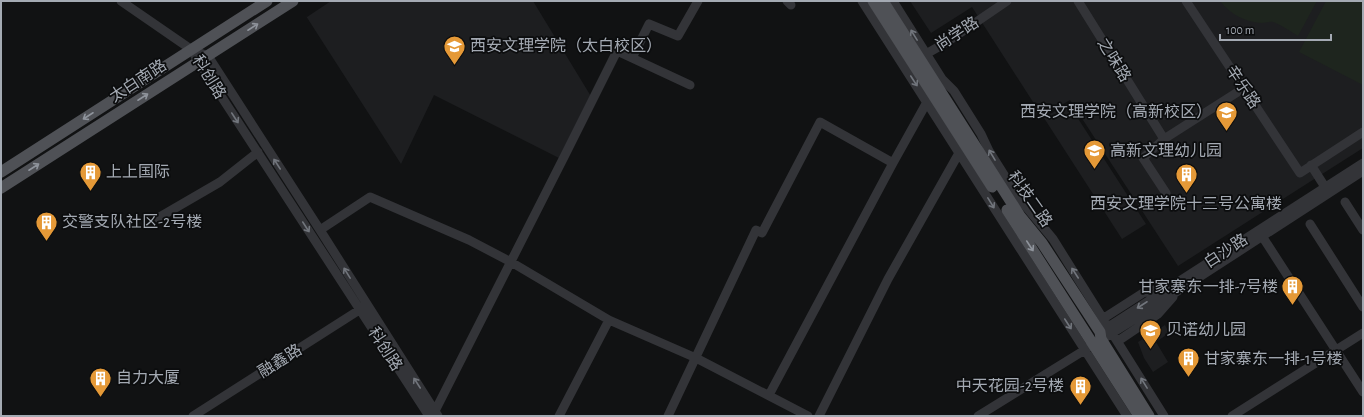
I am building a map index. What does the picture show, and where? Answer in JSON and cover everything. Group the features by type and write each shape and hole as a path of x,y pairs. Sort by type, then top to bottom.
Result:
{"main road":[{"name":"太白南路","path":"1,172 267,1"},
{"name":"太白南路","path":"1,188 292,1"},
{"name":"科技二路","path":"873,1 1099,337 1139,416"},
{"name":"科技二路","path":"883,1 1020,216 1042,243 1149,416"}],"street":[{"name":"科创路","path":"121,1 203,59 320,230 363,307"},
{"path":"632,58 649,24 678,36 698,1"},
{"path":"862,1 959,153 1099,337 1127,416"},
{"path":"893,1 942,79 954,91 1018,197 1053,239 1104,318"},
{"name":"尚学路","path":"926,54 947,42 1007,1"},
{"name":"之味路","path":"1078,1 1164,139"},
{"name":"辛乐路","path":"1186,1 1300,173 1311,165"},
{"path":"434,414 617,51 690,85"},
{"name":"科创路","path":"203,59 258,152 434,414"},
{"path":"1166,193 1143,158 1164,139 1244,88"},
{"path":"769,395 892,163 927,102"},
{"path":"668,416 756,230 762,234 820,122 892,163"},
{"path":"1325,187 1311,165 1363,132"},
{"path":"158,218 220,182 258,152"},
{"path":"819,416 888,279 959,153"},
{"name":"白沙路","path":"978,416 1363,163"},
{"name":"白沙路","path":"1178,286 1262,236 1363,171"},
{"path":"320,230 370,197 469,240 511,262 609,320 696,358 808,416"},
{"path":"1345,202 1363,230"},
{"path":"1310,224 1363,307"},
{"path":"1262,236 1363,392"},
{"path":"1099,337 1104,318 1143,293 1178,286"},
{"path":"1099,337 1118,341 1158,314 1178,286"},
{"name":"融鑫路","path":"192,416 363,307"},
{"path":"559,416 609,320"},
{"path":"1232,416 1363,333"},
{"path":"1118,341 1164,416"}],"shaded area":[{"name":"西安文理学院（太白校区）","path":"331,1 533,1 592,98 561,159 434,95 401,164 306,16 307,17"},
{"name":"西安文理学院（高新校区）","path":"910,1 1363,1 1363,148 1178,266 1070,100 1042,116 972,7 931,33"},
{"path":"1220,1 1317,1 1298,36 1273,22 1261,23 1244,19 1228,10"},
{"path":"1326,1 1363,1 1363,85 1299,52"},
{"name":"高新文理幼儿园","path":"1068,103 1146,224 1122,239 1044,118"},
{"name":"贝诺幼儿园","path":"1165,325 1169,333 1156,342 1168,362 1153,372 1144,358 1138,342"}],"place":[{"name":"西安文理学院（太白校区）","path":"455,66"},
{"name":"西安文理学院（高新校区）","path":"1227,132"},
{"name":"高新文理幼儿园","path":"1095,170"},
{"name":"上上国际","path":"91,192"},
{"name":"西安文理学院十三号公寓楼","path":"1186,194"},
{"name":"交警支队社区-2号楼","path":"46,242"},
{"name":"甘家寨东一排-7号楼","path":"1293,306"},
{"name":"贝诺幼儿园","path":"1151,350"},
{"name":"甘家寨东一排-1号楼","path":"1189,378"},
{"name":"自力大厦","path":"100,398"},
{"name":"中天花园-2号楼","path":"1080,406"}]}
